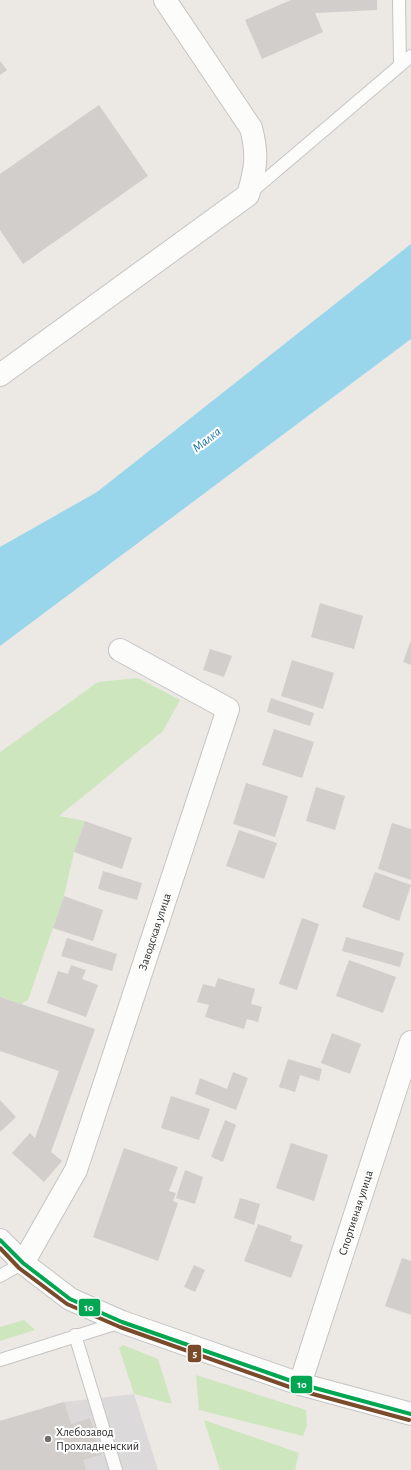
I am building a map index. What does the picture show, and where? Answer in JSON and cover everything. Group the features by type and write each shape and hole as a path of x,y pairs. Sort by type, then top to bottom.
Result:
{"street":[{"path":"0,375 248,195 256,164 255,145 251,128 165,0"},
{"name":"Заводская улица","path":"23,1263 76,1170 228,709 120,650"},
{"name":"Спортивная улица","path":"300,1384 411,1042"},
{"path":"0,1240 23,1263 70,1299 122,1322 300,1384 411,1414"}],"lane":[{"path":"399,0 400,65"},
{"path":"248,195 411,56"},
{"path":"0,1276 23,1263"},
{"path":"0,1360 75,1335 122,1322"},
{"path":"75,1335 116,1470"}],"shaded area":[{"path":"134,1394 158,1470 0,1470 0,1421 64,1402"}],"green space":[{"path":"138,678 180,700 163,731 59,816 85,821 74,852 64,896 28,1000 21,1004 0,997 0,752 98,682"},
{"path":"24,1320 35,1330 0,1341 0,1327"},
{"path":"123,1345 158,1359 172,1404 134,1394 119,1348"},
{"path":"196,1375 306,1410 307,1425 303,1436 199,1410"},
{"path":"204,1420 299,1453 295,1470 220,1470"}],"water":[{"name":"Малка","path":"411,244 411,339 0,646 0,547 97,492"}],"building":[{"path":"291,0 377,0 377,10 315,13 323,32 262,59 245,20"},
{"path":"0,61 7,70 0,75"},
{"path":"99,105 148,176 23,264 0,230 0,174"},
{"path":"320,603 363,616 354,649 311,637"},
{"path":"411,640 411,665 403,662"},
{"path":"210,649 232,656 224,677 203,670"},
{"path":"292,660 334,673 323,709 281,696"},
{"path":"271,698 314,713 310,726 267,712"},
{"path":"274,729 314,742 302,778 262,765"},
{"path":"246,783 288,796 275,837 233,824"},
{"path":"316,787 345,796 335,830 306,821"},
{"path":"85,821 132,838 122,869 74,852"},
{"path":"392,823 411,829 411,880 378,869"},
{"path":"239,830 277,843 264,879 226,866"},
{"path":"103,871 142,883 137,900 98,889"},
{"path":"375,872 411,885 399,921 362,907"},
{"path":"64,896 103,910 93,941 53,928"},
{"path":"302,918 319,924 297,990 279,984"},
{"path":"346,937 404,953 400,967 342,951"},
{"path":"67,938 117,954 112,971 61,956"},
{"path":"349,960 396,977 383,1013 336,996"},
{"path":"71,965 86,970 82,979 98,985 86,1017 47,1003 58,971 68,974"},
{"path":"218,978 255,989 251,1004 262,1007 258,1022 247,1019 244,1029 205,1017 209,1005 197,1002 203,984 215,987"},
{"path":"0,997 95,1029 51,1152 62,1161 44,1182 12,1153 30,1133 35,1138 59,1071 0,1051"},
{"path":"332,1033 361,1044 350,1074 321,1063"},
{"path":"288,1059 322,1069 319,1081 300,1075 295,1092 279,1087"},
{"path":"233,1072 248,1078 236,1110 195,1094 200,1078 227,1089"},
{"path":"171,1096 210,1109 199,1140 161,1128"},
{"path":"0,1100 16,1117 0,1132"},
{"path":"225,1120 236,1125 223,1162 211,1157"},
{"path":"291,1143 328,1155 314,1201 276,1188"},
{"path":"124,1148 178,1167 169,1191 176,1193 173,1201 178,1203 158,1261 93,1237"},
{"path":"185,1170 203,1177 195,1204 176,1198"},
{"path":"240,1198 260,1204 254,1225 234,1218"},
{"path":"258,1224 292,1236 290,1241 303,1245 291,1278 244,1261"},
{"path":"402,1258 411,1261 411,1315 385,1306"},
{"path":"194,1265 205,1270 195,1292 184,1287"},
{"name":"Хлебозавод Прохладненский","path":"64,1402 71,1424 90,1418 101,1455 83,1460 86,1470 0,1470 0,1421"}],"transit line":[{"name":"10","path":"0,1240 23,1263 70,1299 122,1322 300,1384 411,1414"},
{"name":"5","path":"0,1248 19,1268 67,1304 120,1327 298,1390 409,1420"}],"place":[{"name":"Хлебозавод Прохладненский","path":"48,1439"}]}
